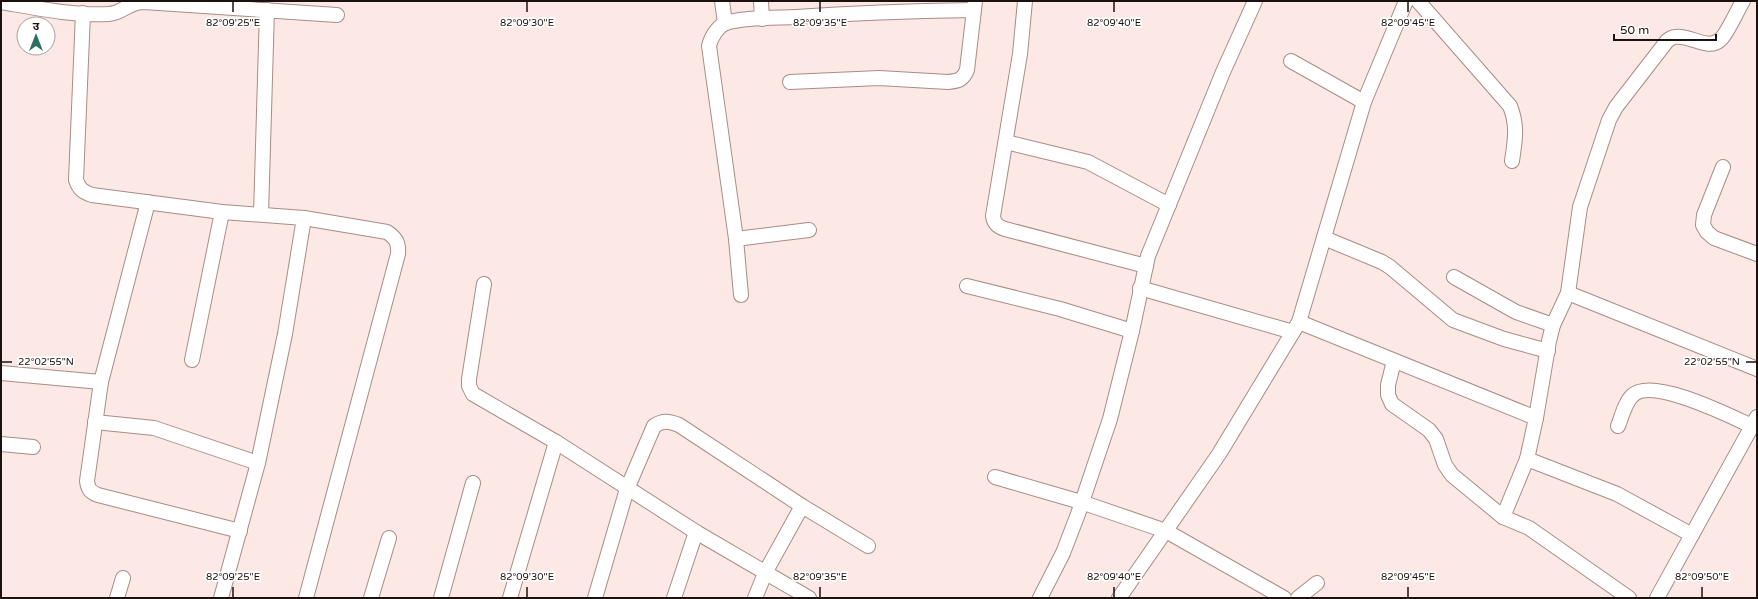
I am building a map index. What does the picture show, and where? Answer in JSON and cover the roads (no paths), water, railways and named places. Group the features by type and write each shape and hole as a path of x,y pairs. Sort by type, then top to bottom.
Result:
{"street":[{"path":"722,1 725,23"},
{"path":"761,1 762,19"},
{"path":"1026,1 1020,54 993,216 994,222 999,227 1146,266"},
{"path":"1040,598 1058,564 1110,419 1132,331 1148,256 1223,72 1255,1"},
{"path":"1119,598 1219,454 1296,327 1364,102 1406,1"},
{"path":"1418,1 1510,106 1515,119 1516,131 1512,161"},
{"path":"1503,517 1527,459 1553,326 1568,293 1580,207 1609,120 1616,107 1667,41 1675,37 1705,43 1714,43 1721,39 1743,1"},
{"path":"1,2 45,5 83,13 111,14 136,2 338,15"},
{"path":"741,295 736,239 709,46 710,40 725,23 762,19 974,5 967,70 964,78 957,82 864,78 790,82"},
{"path":"261,214 268,10"},
{"path":"83,13 76,180 79,188 84,192 92,195 222,212 304,218 387,232 395,237 399,246 306,598"},
{"path":"1291,61 1364,102"},
{"path":"1006,142 1088,162 1169,204"},
{"path":"1723,167 1704,215 1703,225 1707,232 1714,238 1757,254"},
{"path":"148,202 101,382 87,481 88,488 92,493 240,531"},
{"path":"192,360 222,212"},
{"path":"221,598 258,463 285,334 304,218"},
{"path":"736,239 809,230"},
{"path":"1324,238 1382,262 1390,267 1453,320 1504,339 1548,351"},
{"path":"1454,277 1516,312 1553,326"},
{"path":"484,284 470,379 470,386 473,394 556,442 696,532 766,571 809,598"},
{"path":"967,286 1060,309 1132,331"},
{"path":"1140,288 1296,327 1394,361 1536,418"},
{"path":"1568,293 1757,369"},
{"path":"1394,361 1388,385 1388,395 1392,404 1429,430 1436,439 1446,465 1452,475 1503,517 1529,528 1629,598"},
{"path":"1,373 101,382"},
{"path":"1618,426 1628,402 1638,392 1646,391 1686,396 1755,421 1657,598"},
{"path":"595,598 627,489 654,426 660,421 669,421 679,425 802,506 868,546"},
{"path":"95,422 154,428 258,463"},
{"path":"510,598 556,442"},
{"path":"1,444 33,447"},
{"path":"1527,459 1617,494 1692,535"},
{"path":"995,478 1081,502 1166,531 1284,598"},
{"path":"441,598 473,483"},
{"path":"755,598 766,571 802,506"},
{"path":"674,598 696,532"},
{"path":"371,598 389,538"},
{"path":"117,598 123,578"},
{"path":"1298,598 1317,583"}]}
